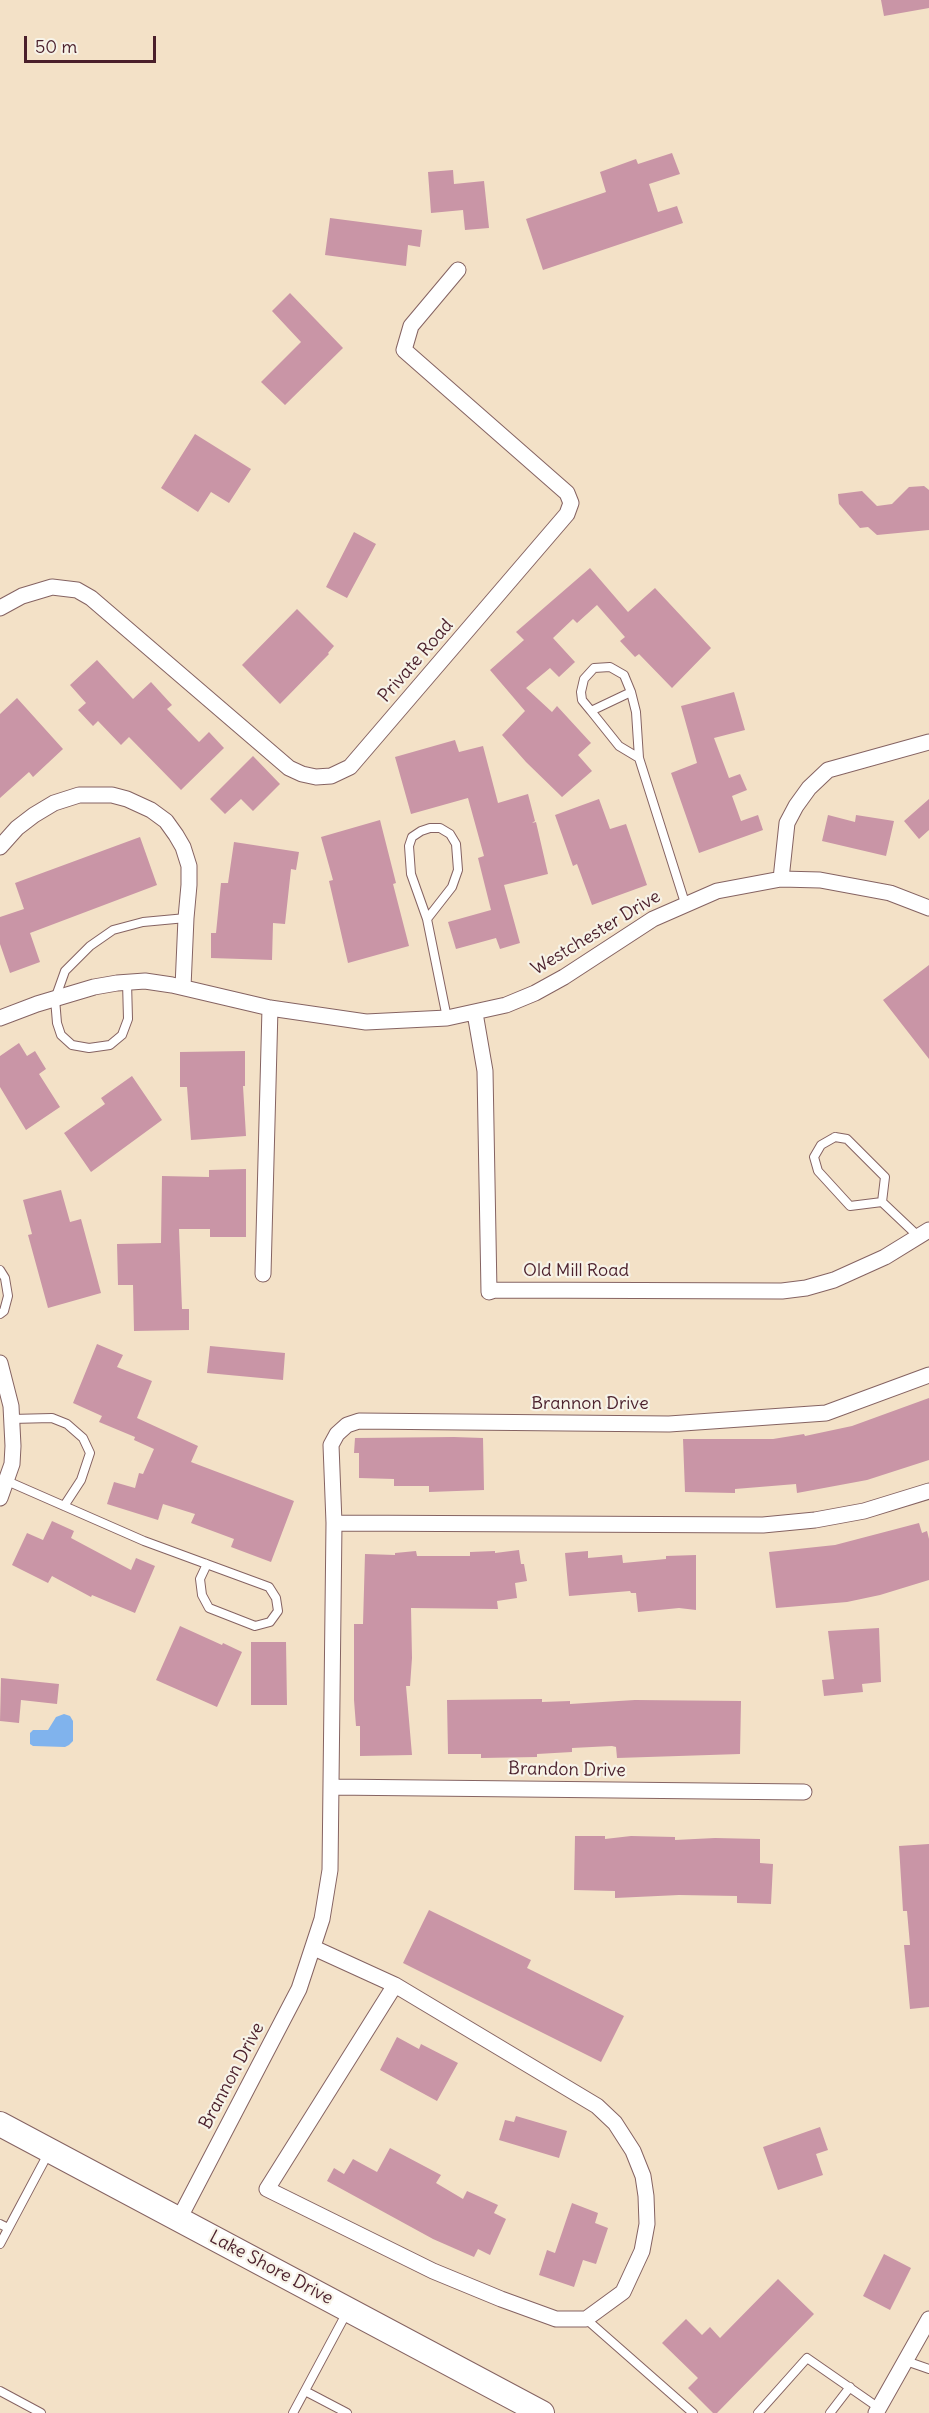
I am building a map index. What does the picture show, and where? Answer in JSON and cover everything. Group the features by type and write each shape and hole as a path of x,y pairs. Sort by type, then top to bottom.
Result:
{"main road":[{"name":"Lake Shore Drive","path":"0,2124 543,2413"}],"street":[{"name":"Private Road","path":"0,608 22,596 52,587 77,590 91,598 289,768 316,777 331,776 350,767 567,514 571,503 567,493 404,350 411,326 458,270"},
{"path":"781,879 787,823 809,788 828,770 929,742"},
{"path":"0,847 17,828 54,803 79,795 98,794 127,799 151,810 166,821 183,847 189,866 183,987"},
{"name":"Westchester Drive","path":"2,1015 94,987 145,981 183,987 270,1008 366,1022 447,1018 506,1005 535,993 564,977 653,919 685,903 717,891 781,879 820,880 852,884 890,893 929,908"},
{"path":"263,1274 270,1008"},
{"name":"Old Mill Road","path":"475,1013 485,1071 489,1292 495,1290 782,1291 806,1288 834,1280 885,1257 924,1233"},
{"path":"0,1363 11,1406 13,1446 7,1481 0,1498"},
{"name":"Brannon Drive","path":"178,2219 299,1989 322,1919 330,1870 334,1523 331,1445 337,1434 347,1425 359,1421 669,1424 826,1413 929,1375"},
{"path":"334,1523 763,1525 815,1520 864,1511 929,1491"},
{"name":"Brandon Drive","path":"330,1787 804,1792"},
{"path":"314,1948 395,1985 597,2106 615,2123 633,2151 643,2176 648,2212 642,2251 622,2292 586,2319 556,2319 501,2299 433,2271 267,2189 395,1985"},
{"path":"878,2411 929,2319"}],"lane":[{"path":"639,758 620,746 582,700 584,679 594,668 610,667 624,675 631,692 636,712 639,758 685,903"},
{"path":"591,711 631,692"},
{"path":"427,920 452,887 458,870 456,844 450,834 440,828 421,831 412,837 409,846 411,874 427,920 447,1018"},
{"path":"127,982 128,1019 122,1035 110,1045 89,1048 72,1045 61,1035 57,1023 55,999 65,971 90,946 113,930 143,922 186,918"},
{"path":"882,1202 885,1177 847,1138 835,1137 821,1145 814,1157 818,1171 850,1206 882,1202 924,1233"},
{"path":"0,1270 5,1278 8,1296 4,1311 0,1314"},
{"path":"11,1419 52,1418 67,1424 83,1438 90,1453 81,1480 64,1506"},
{"path":"7,1481 144,1541 207,1564 269,1587 276,1598 278,1611 270,1622 255,1626 209,1608 202,1595 200,1579 207,1564"},
{"path":"0,2244 50,2151"},
{"path":"0,2224 8,2228"},
{"path":"293,2413 349,2310"},
{"path":"586,2319 693,2413"},
{"path":"758,2413 807,2358 850,2387 878,2411"},
{"path":"906,2361 929,2369"},
{"path":"830,2413 850,2387"},
{"path":"0,2391 41,2413"},
{"path":"304,2391 347,2413"}],"water":[{"path":"64,1714 70,1716 73,1721 73,1741 69,1745 65,1747 30,1744 30,1733 33,1730 48,1730 56,1717"}],"building":[{"path":"881,0 929,0 929,8 884,16"},
{"path":"672,153 680,174 649,184 658,212 677,206 683,223 543,270 526,219 606,192 600,172 636,159 638,164"},
{"path":"453,170 454,184 484,181 489,228 465,230 463,210 431,213 428,172"},
{"path":"330,218 422,230 420,247 408,245 406,266 325,255"},
{"path":"290,293 343,348 285,405 261,382 301,342 272,311"},
{"path":"195,434 251,469 229,503 211,492 198,512 161,488"},
{"path":"924,486 929,490 929,530 877,535 868,527 860,528 839,504 838,494 862,491 877,506 892,504 909,487"},
{"path":"354,532 376,544 347,598 326,587"},
{"path":"590,568 628,612 655,588 711,648 672,688 639,654 635,657 620,641 625,637 597,605 577,623 573,619 553,638 575,662 559,677 550,668 526,688 552,712 557,706 591,743 578,755 592,771 562,797 502,735 525,711 490,670 524,640 516,632"},
{"path":"297,609 334,646 280,704 242,665"},
{"path":"97,660 133,699 151,682 172,705 167,709 199,742 209,732 224,748 181,790 129,737 121,745 98,721 93,726 78,710 86,703 70,685"},
{"path":"734,692 745,730 714,738 729,778 740,774 747,790 732,796 741,821 758,815 763,830 699,853 671,773 697,763 681,706"},
{"path":"17,698 63,749 33,777 29,772 0,798 0,714"},
{"path":"455,740 459,752 483,746 498,803 528,794 535,821 532,823 536,822 548,874 504,885 520,943 500,949 496,938 456,949 448,922 491,910 478,858 484,856 468,798 411,814 395,757"},
{"path":"253,756 280,784 253,811 241,799 225,814 210,799"},
{"path":"599,799 610,829 626,824 647,885 592,905 577,864 573,866 555,815"},
{"path":"929,799 929,830 919,839 904,821"},
{"path":"828,815 855,822 856,815 894,821 886,856 822,841"},
{"path":"380,820 409,946 348,963 329,881 333,880 321,837"},
{"path":"140,837 157,885 30,933 40,962 10,973 0,944 0,917 24,909 15,883"},
{"path":"234,842 299,852 296,870 291,869 285,924 273,923 272,960 211,958 211,933 216,933 221,883 228,883"},
{"path":"929,965 929,1059 883,1000"},
{"path":"19,1043 27,1056 35,1051 46,1069 39,1074 60,1107 26,1130 0,1087 0,1056"},
{"path":"245,1051 245,1086 243,1086 246,1136 191,1140 187,1087 180,1087 180,1052"},
{"path":"132,1076 162,1120 91,1172 64,1133 105,1104 101,1098"},
{"path":"246,1169 246,1237 210,1237 210,1229 179,1229 182,1309 189,1309 189,1330 134,1331 133,1285 118,1285 117,1244 161,1243 162,1176 209,1177 209,1170"},
{"path":"61,1190 70,1222 81,1219 101,1293 48,1308 28,1235 32,1234 23,1200"},
{"path":"97,1344 123,1355 117,1367 152,1381 137,1418 198,1446 191,1462 294,1501 271,1562 231,1547 234,1539 191,1523 195,1514 163,1504 158,1520 107,1504 114,1482 135,1488 139,1473 143,1474 154,1449 134,1440 135,1437 99,1422 102,1416 73,1403"},
{"path":"210,1346 285,1353 283,1380 207,1373"},
{"path":"929,1398 929,1460 867,1480 797,1493 796,1484 735,1489 735,1493 685,1492 683,1439 773,1439 804,1434 805,1436 852,1426"},
{"path":"355,1438 483,1438 484,1490 429,1492 429,1486 394,1486 394,1479 359,1478 359,1453 354,1453"},
{"path":"52,1521 74,1531 71,1538 131,1570 136,1558 155,1566 135,1613 92,1595 91,1597 52,1576 48,1583 12,1565 27,1533 43,1540"},
{"path":"919,1523 922,1533 927,1531 929,1539 929,1580 847,1602 776,1608 769,1552 835,1545"},
{"path":"519,1550 527,1581 515,1583 517,1598 497,1601 498,1609 411,1608 412,1658 410,1686 406,1686 412,1755 360,1756 360,1726 356,1726 354,1700 354,1624 363,1624 365,1554 395,1555 395,1553 416,1551 417,1556 470,1556 470,1552 495,1551 495,1553"},
{"path":"588,1551 588,1558 622,1555 623,1563 666,1559 666,1556 696,1555 696,1610 679,1608 638,1612 636,1593 630,1591 569,1596 565,1553"},
{"path":"180,1626 242,1652 217,1707 156,1680"},
{"path":"879,1628 881,1682 862,1684 863,1692 824,1696 822,1680 834,1679 828,1631"},
{"path":"251,1642 286,1642 287,1705 251,1705"},
{"path":"1,1678 59,1684 57,1704 21,1700 19,1723 0,1721"},
{"path":"542,1699 542,1702 570,1701 570,1704 635,1700 741,1701 740,1754 617,1758 616,1747 612,1746 572,1748 572,1752 537,1754 537,1757 481,1758 481,1754 448,1754 447,1700"},
{"path":"575,1836 605,1836 605,1839 631,1836 675,1837 675,1840 760,1839 760,1863 773,1864 771,1904 737,1903 737,1896 679,1895 615,1898 615,1891 574,1890"},
{"path":"929,1844 929,2007 910,2009 904,1945 910,1945 907,1911 903,1911 899,1846"},
{"path":"429,1910 531,1960 527,1968 624,2016 601,2062 403,1963"},
{"path":"397,2037 419,2049 421,2044 458,2063 437,2101 380,2070"},
{"path":"516,2116 567,2131 559,2158 499,2140 505,2120 514,2122"},
{"path":"820,2127 828,2150 816,2154 823,2175 778,2190 763,2147"},
{"path":"390,2148 441,2175 436,2183 463,2199 467,2191 498,2205 494,2213 506,2219 490,2255 478,2249 474,2257 433,2239 327,2181 334,2168 344,2174 353,2159 377,2172"},
{"path":"572,2203 598,2213 595,2223 608,2228 596,2264 583,2260 574,2287 539,2275 547,2250 555,2253"},
{"path":"884,2254 911,2268 890,2310 863,2296"},
{"path":"778,2279 814,2314 717,2413 713,2413 688,2388 698,2378 662,2343 686,2319 702,2335 710,2327 720,2338"}]}
